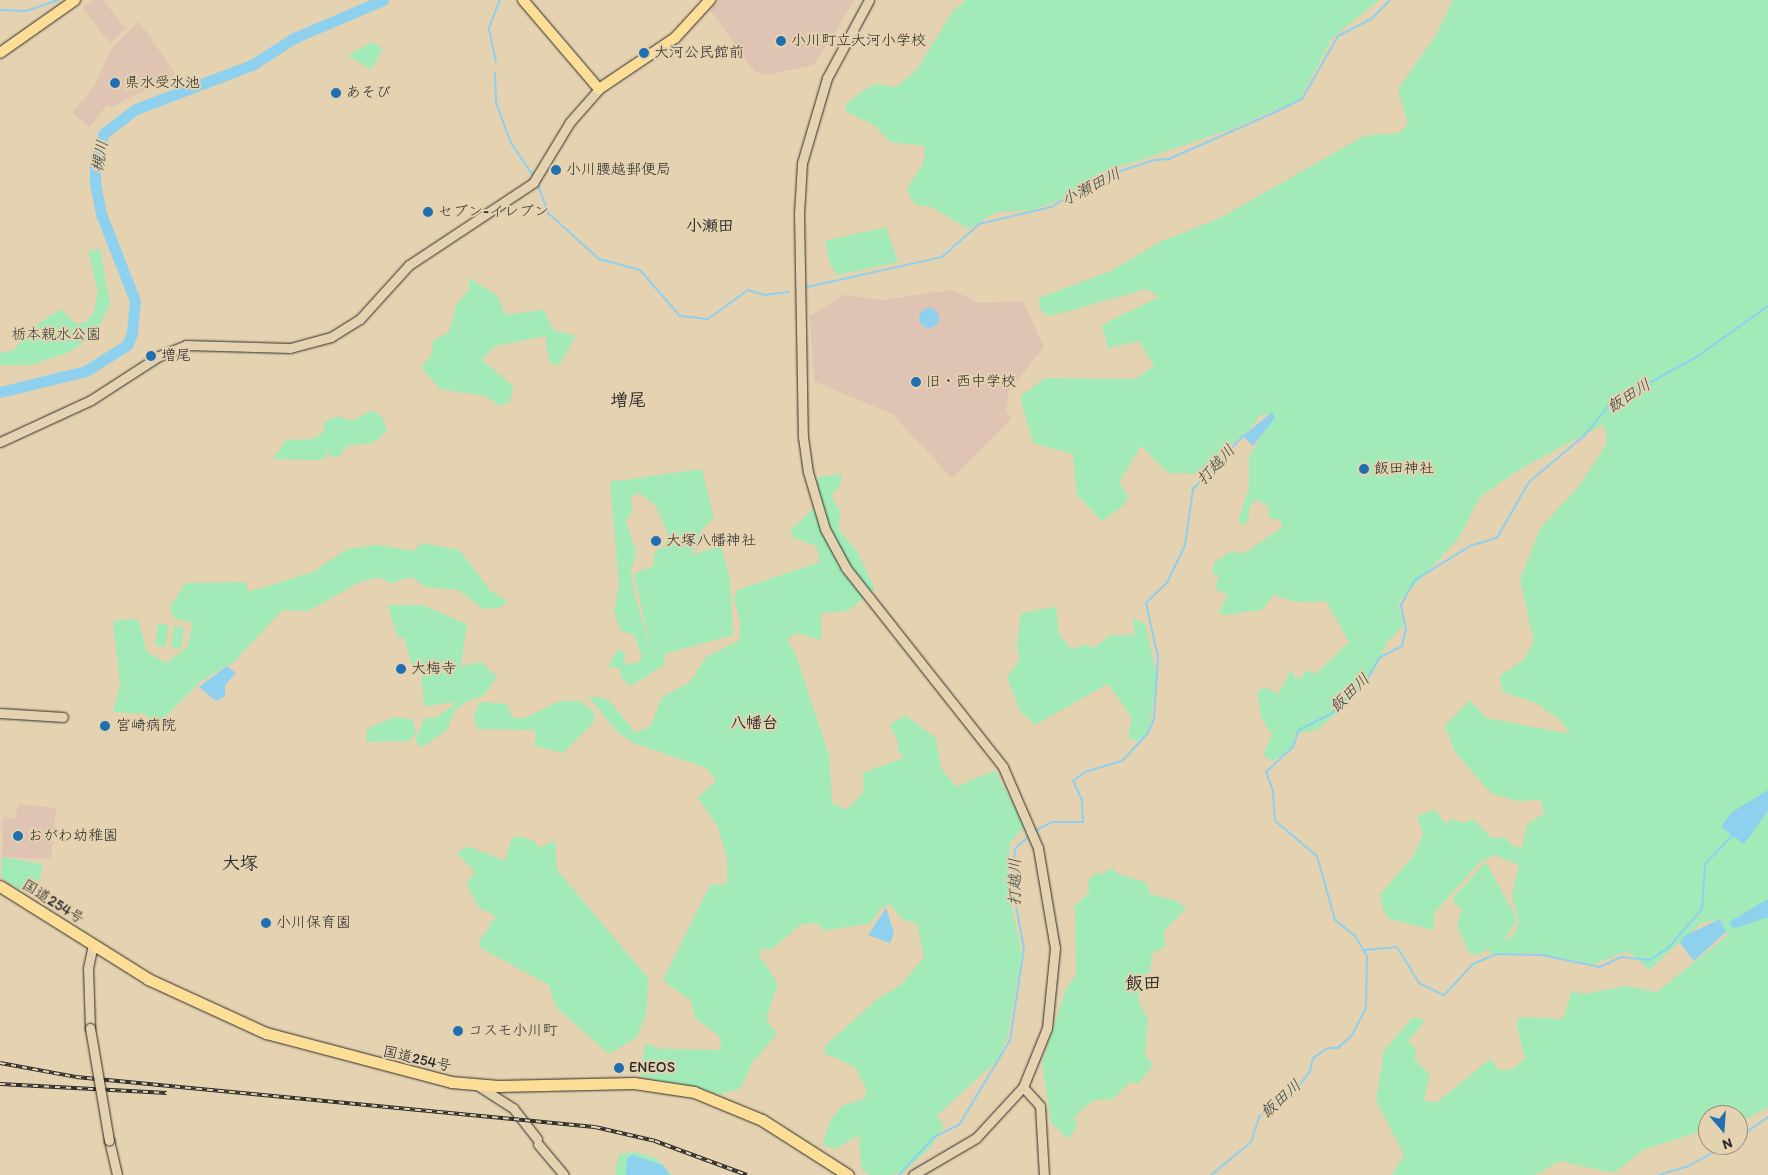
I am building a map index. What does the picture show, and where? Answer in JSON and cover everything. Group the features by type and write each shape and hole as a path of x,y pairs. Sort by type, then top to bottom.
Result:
{"highway":[{"name":"国道254号","path":"0,886 93,945 180,996 264,1033 382,1066 477,1085 634,1082 694,1092 762,1120 848,1175"}],"main road":[{"path":"0,53 75,0"},
{"path":"523,0 599,89 675,38 710,0"}],"street":[{"path":"870,0 827,78 802,163 799,213 806,463 822,523 846,568 984,740 1003,767 1032,829 1050,902 1055,978 1047,1028 1024,1087 976,1138 912,1175"},
{"path":"0,442 91,400 159,356 186,345 290,348 331,337 360,319 409,265 533,183 574,118 599,89"},
{"path":"0,713 63,717"},
{"path":"93,945 88,968 90,1028 109,1140 117,1175"},
{"path":"477,1085 513,1108 564,1175"},
{"path":"1024,1087 1040,1106 1044,1175"}],"shaded area":[{"path":"93,0 103,0 125,28 110,44 82,7"},
{"name":"小川町立大河小学校","path":"717,0 855,0 814,65 767,75 755,72 710,10"},
{"path":"139,21 175,74 112,107 107,105 89,127 73,113 96,83 111,49"},
{"name":"旧・西中学校","path":"951,290 980,303 1023,301 1044,347 1009,391 1006,409 1011,419 952,478 892,414 814,381 810,316 843,295 882,300"},
{"path":"18,804 56,808 51,859 2,857 3,816 15,820"}],"green space":[{"path":"966,0 1379,0 1332,38 1300,99 1229,130 1098,174 1059,200 1033,210 997,212 968,229 932,207 916,205 910,197 907,189 923,164 925,146 890,142 874,125 845,111 846,104 866,89 876,84 896,87 917,69 953,11"},
{"path":"1453,0 1768,0 1768,1107 1748,1118 1748,1105 1698,1105 1698,1132 1643,1150 1614,1173 1560,1161 1535,1175 1392,1175 1404,1155 1376,1100 1384,1051 1413,1017 1425,1020 1408,1042 1416,1049 1415,1060 1430,1075 1424,1100 1436,1103 1490,1059 1499,1070 1513,1069 1525,1059 1516,1023 1520,1017 1563,1019 1572,991 1584,994 1626,986 1657,992 1727,936 1721,919 1701,923 1649,970 1628,951 1593,964 1536,953 1490,954 1489,948 1477,955 1469,953 1457,925 1462,910 1452,899 1486,862 1517,919 1504,942 1514,935 1519,921 1512,896 1519,865 1494,855 1480,862 1435,912 1433,930 1389,919 1383,909 1380,895 1414,855 1423,834 1417,816 1435,810 1446,824 1453,819 1463,823 1473,819 1492,838 1505,837 1512,846 1522,848 1527,824 1544,814 1541,800 1517,801 1491,793 1455,752 1445,726 1470,700 1486,718 1570,734 1561,721 1538,704 1503,692 1499,677 1523,660 1534,641 1520,580 1540,529 1578,487 1607,444 1604,424 1522,468 1480,497 1459,538 1398,603 1404,625 1386,643 1377,666 1355,697 1317,730 1295,734 1292,750 1272,761 1263,755 1272,735 1261,717 1257,692 1265,687 1278,694 1291,670 1295,678 1301,678 1306,670 1316,674 1349,642 1326,601 1296,602 1274,595 1261,610 1224,615 1219,611 1228,596 1215,588 1219,576 1212,574 1214,563 1231,551 1243,554 1283,527 1280,520 1267,517 1270,508 1256,499 1249,508 1249,522 1242,525 1238,520 1249,488 1249,457 1270,422 1270,414 1261,415 1246,433 1194,474 1168,473 1141,446 1119,482 1128,497 1124,505 1102,521 1077,495 1073,454 1033,443 1020,397 1045,378 1135,379 1154,366 1139,341 1108,348 1102,325 1159,297 1147,289 1050,316 1040,310 1039,298 1111,271 1160,242 1220,218 1364,136 1399,133 1408,124 1398,89 1436,35"},
{"path":"372,42 383,49 371,70 348,55"},
{"path":"886,227 898,262 838,275 830,264 825,241"},
{"name":"栃本親水公園","path":"100,249 110,304 95,335 69,352 32,365 0,365 0,353 14,350 33,327 61,309 76,324 86,322 94,312 98,291 88,251"},
{"path":"469,278 498,296 505,315 544,310 553,330 576,336 559,365 550,364 545,336 495,346 482,360 513,386 510,402 500,406 486,396 440,389 421,367 431,356 433,341 449,332 456,305 469,290"},
{"path":"372,410 382,417 387,431 373,443 346,446 340,456 332,457 325,448 327,457 318,460 273,459 286,440 312,439 324,432 324,422 337,416 352,421"},
{"path":"702,469 714,519 703,528 691,555 721,546 730,579 733,635 665,654 664,665 631,686 621,678 619,668 608,667 617,650 625,652 624,664 638,663 642,656 634,635 621,631 614,611 619,586 610,482","holes":["640,493 656,506 668,535 664,547 655,551 653,566 634,574 651,649 634,593 631,573 636,551 626,521 632,511 631,496"]},
{"path":"842,474 840,486 831,495 840,512 839,531 857,551 875,589 848,611 821,613 821,640 796,633 787,640 796,655 829,756 832,803 847,810 864,791 863,773 901,759 903,755 897,750 899,744 890,725 905,715 936,738 941,768 956,787 995,770 1025,827 1010,842 1008,889 1022,955 1007,1038 998,1059 937,1116 944,1125 932,1146 904,1172 892,1175 869,1175 861,1168 859,1135 835,1149 822,1145 831,1119 842,1106 863,1099 867,1091 855,1067 824,1053 827,1044 879,998 901,985 924,957 917,924 902,919 890,904 880,909 871,923 824,931 817,923 801,924 772,949 762,949 759,955 778,984 766,1019 777,1034 754,1060 740,1089 720,1094 640,1076 645,1043 661,1049 721,1050 720,1037 695,1018 691,1001 663,980 710,885 727,884 727,858 717,825 698,798 716,781 707,768 633,743 616,731 588,696 608,699 636,733 651,726 662,697 690,682 707,656 739,641 741,624 734,598 737,590 820,562 817,546 794,538 790,531 820,502 817,477"},
{"path":"421,543 459,550 491,591 508,601 499,608 483,609 458,590 426,587 411,577 391,583 378,577 358,583 308,611 282,610 235,661 201,681 158,724 150,727 146,714 113,712 120,685 113,621 138,619 147,652 166,663 187,648 193,623 174,618 170,607 186,583 245,582 248,592 313,572 347,549 377,545 414,551"},
{"path":"388,605 422,605 467,624 460,672 462,666 481,662 497,677 483,696 467,701 454,712 447,730 421,748 415,740 425,718 438,717 458,702 424,706 421,673 412,665 404,637 398,638"},
{"path":"1056,607 1059,634 1071,649 1088,644 1093,649 1110,635 1135,635 1132,618 1145,624 1157,676 1149,729 1140,741 1128,738 1132,718 1108,684 1035,725 1020,711 1007,677 1020,660 1017,647 1021,613"},
{"path":"158,624 169,625 165,647 155,645"},
{"path":"174,626 184,628 181,649 171,647"},
{"path":"560,701 580,701 595,713 594,722 563,753 535,746 535,730 477,729 474,716 480,702 507,704 512,717 523,719"},
{"path":"394,717 412,719 416,733 409,741 366,742 367,729"},
{"path":"519,836 535,842 539,848 555,841 557,870 648,978 646,1015 637,1037 609,1054 556,1007 549,985 481,948 479,942 496,916 479,908 466,883 475,872 457,853 465,847 476,849 505,861 512,838"},
{"path":"2,857 43,864 37,889 26,893 1,878"},
{"path":"1113,867 1117,874 1146,882 1150,894 1177,901 1186,909 1164,931 1165,947 1152,953 1150,971 1139,979 1139,1003 1148,1019 1145,1055 1153,1065 1138,1084 1131,1082 1112,1099 1095,1100 1085,1107 1074,1117 1077,1125 1069,1139 1051,1123 1042,1063 1066,988 1076,976 1075,906 1089,893 1088,881 1096,872 1102,875"},
{"path":"636,1152 656,1158 672,1175 615,1175 619,1154"}],"water":[{"path":"929,308 936,311 939,318 936,325 929,328 922,325 919,318 922,311"},
{"path":"1272,412 1275,418 1253,446 1243,436"},
{"path":"227,666 236,673 225,685 225,696 216,701 199,687"},
{"path":"1768,790 1768,811 1744,844 1721,827 1731,813"},
{"path":"1768,899 1768,917 1733,929 1729,922"},
{"path":"886,908 894,933 890,943 868,935"},
{"path":"1720,919 1726,932 1694,961 1680,943 1684,936"},
{"path":"632,1155 663,1165 670,1175 626,1175 627,1158"}],"waterway":[{"path":"0,10 26,11 58,0"},
{"name":"槻川","path":"0,392 86,371 127,345 132,333 135,301 101,214 95,182 95,164 104,133 136,109 252,65 294,38 383,0"},
{"name":"小瀬田川","path":"496,62 489,28 500,0"},
{"name":"小瀬田川","path":"807,287 942,257 979,224 1051,207 1105,176 1154,160 1169,159 1302,99 1338,36 1370,20 1390,0"},
{"name":"小瀬田川","path":"495,72 496,103 511,143 533,176"},
{"name":"小瀬田川","path":"537,182 548,213 599,259 640,270 680,316 708,319 748,290 764,295 789,292"},
{"name":"飯田川","path":"1211,1175 1251,1142 1259,1117 1299,1086 1310,1071 1313,1058 1328,1048 1338,1048 1352,1035 1366,1008 1367,956 1355,936 1335,920 1317,856 1275,821 1273,791 1266,772 1293,747 1299,730 1332,713 1368,678 1379,658 1402,646 1406,629 1401,605 1415,580 1470,546 1497,538 1529,482 1584,436 1609,405 1698,356 1768,306"},
{"name":"打越川","path":"1033,832 1052,822 1083,822 1082,800 1073,781 1085,772 1122,761 1148,733 1154,719 1158,657 1146,603 1167,583 1185,545 1193,489 1243,436"},
{"name":"打越川","path":"899,1175 934,1137 959,1125 1010,1040 1024,949 1012,884 1015,849 1030,835"},
{"path":"1364,950 1397,947 1419,983 1444,995 1473,964 1497,954 1542,955 1600,967 1621,957 1650,960 1668,948 1702,909 1705,864 1733,835"},
{"path":"1748,1131 1768,1117"},
{"path":"1659,1175 1689,1166 1708,1155"}],"railway":[{"path":"0,1063 76,1077 595,1127 655,1141 747,1175"},
{"path":"0,1084 167,1093"}],"place":[{"name":"小川町立大河小学校","path":"781,41"},
{"name":"大河公民館前","path":"644,53"},
{"name":"県水受水池","path":"115,83"},
{"name":"あそび","path":"336,93"},
{"name":"小川腰越郵便局","path":"556,170"},
{"name":"セブン-イレブン","path":"428,212"},
{"name":"増尾","path":"151,356"},
{"name":"旧・西中学校","path":"916,382"},
{"name":"飯田神社","path":"1364,469"},
{"name":"大塚八幡神社","path":"656,541"},
{"name":"大梅寺","path":"401,669"},
{"name":"宮崎病院","path":"105,726"},
{"name":"おがわ幼稚園","path":"18,836"},
{"name":"小川保育園","path":"266,923"},
{"name":"コスモ小川町","path":"458,1031"},
{"name":"ENEOS","path":"619,1068"}],"district":[{"name":"小瀬田","path":"710,226"},
{"name":"増尾","path":"628,400"},
{"name":"八幡台","path":"754,723"},
{"name":"大塚","path":"240,863"},
{"name":"飯田","path":"1143,983"}]}
